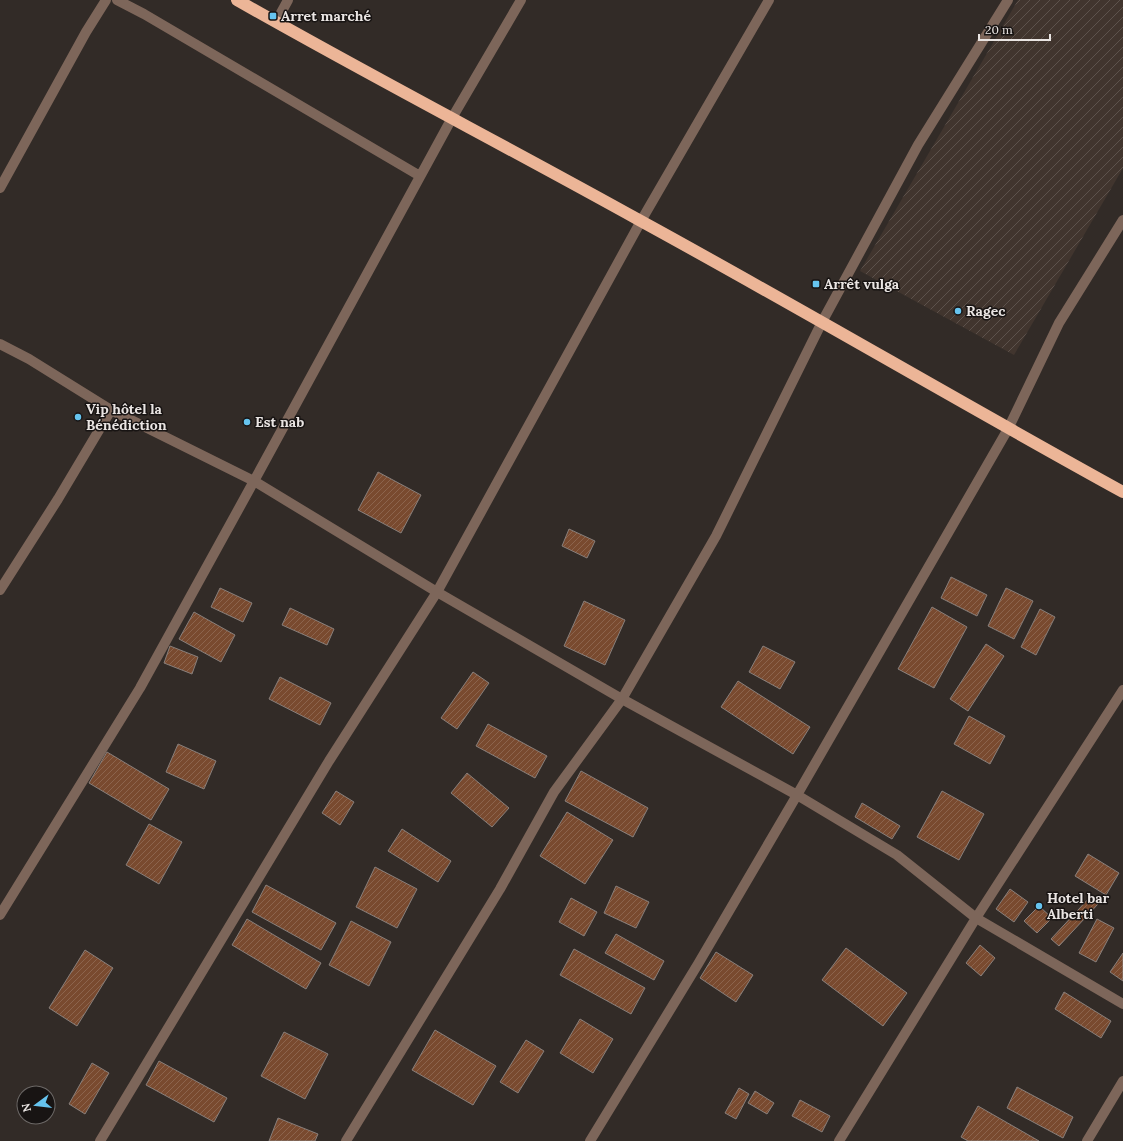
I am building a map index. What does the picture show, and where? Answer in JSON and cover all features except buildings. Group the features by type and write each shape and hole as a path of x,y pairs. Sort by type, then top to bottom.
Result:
{"highway":[{"path":"237,0 403,93 641,221 822,322 1008,429 1123,492"}],"street":[{"path":"0,188 86,32 106,0"},
{"path":"117,0 144,14 420,176"},
{"path":"276,22 288,0"},
{"path":"0,915 140,688 452,118 521,0"},
{"path":"100,1141 329,761 438,592 641,221 769,0"},
{"path":"346,1141 500,889 554,792 622,698 716,536 822,322 918,145 1008,0"},
{"path":"590,1141 698,964 797,795 1008,429 1059,323 1123,220"},
{"path":"0,344 29,359 111,410 254,481 438,592 622,698 797,795 897,855 976,918 1123,1004"},
{"path":"0,590 58,499 111,410"},
{"path":"839,1141 976,918 1123,690"},
{"path":"1087,1141 1123,1081"}],"shaded area":[{"path":"1018,0 1123,0 1123,168 1014,355 860,271"}],"place":[{"name":"Arret marché","path":"273,16"},
{"name":"Arrêt vulga","path":"816,284"},
{"name":"Ragec","path":"958,311"},
{"name":"Vip hôtel la Bénédiction","path":"78,417"},
{"name":"Est nab","path":"247,422"},
{"name":"Hotel bar Alberti","path":"1039,906"}]}
